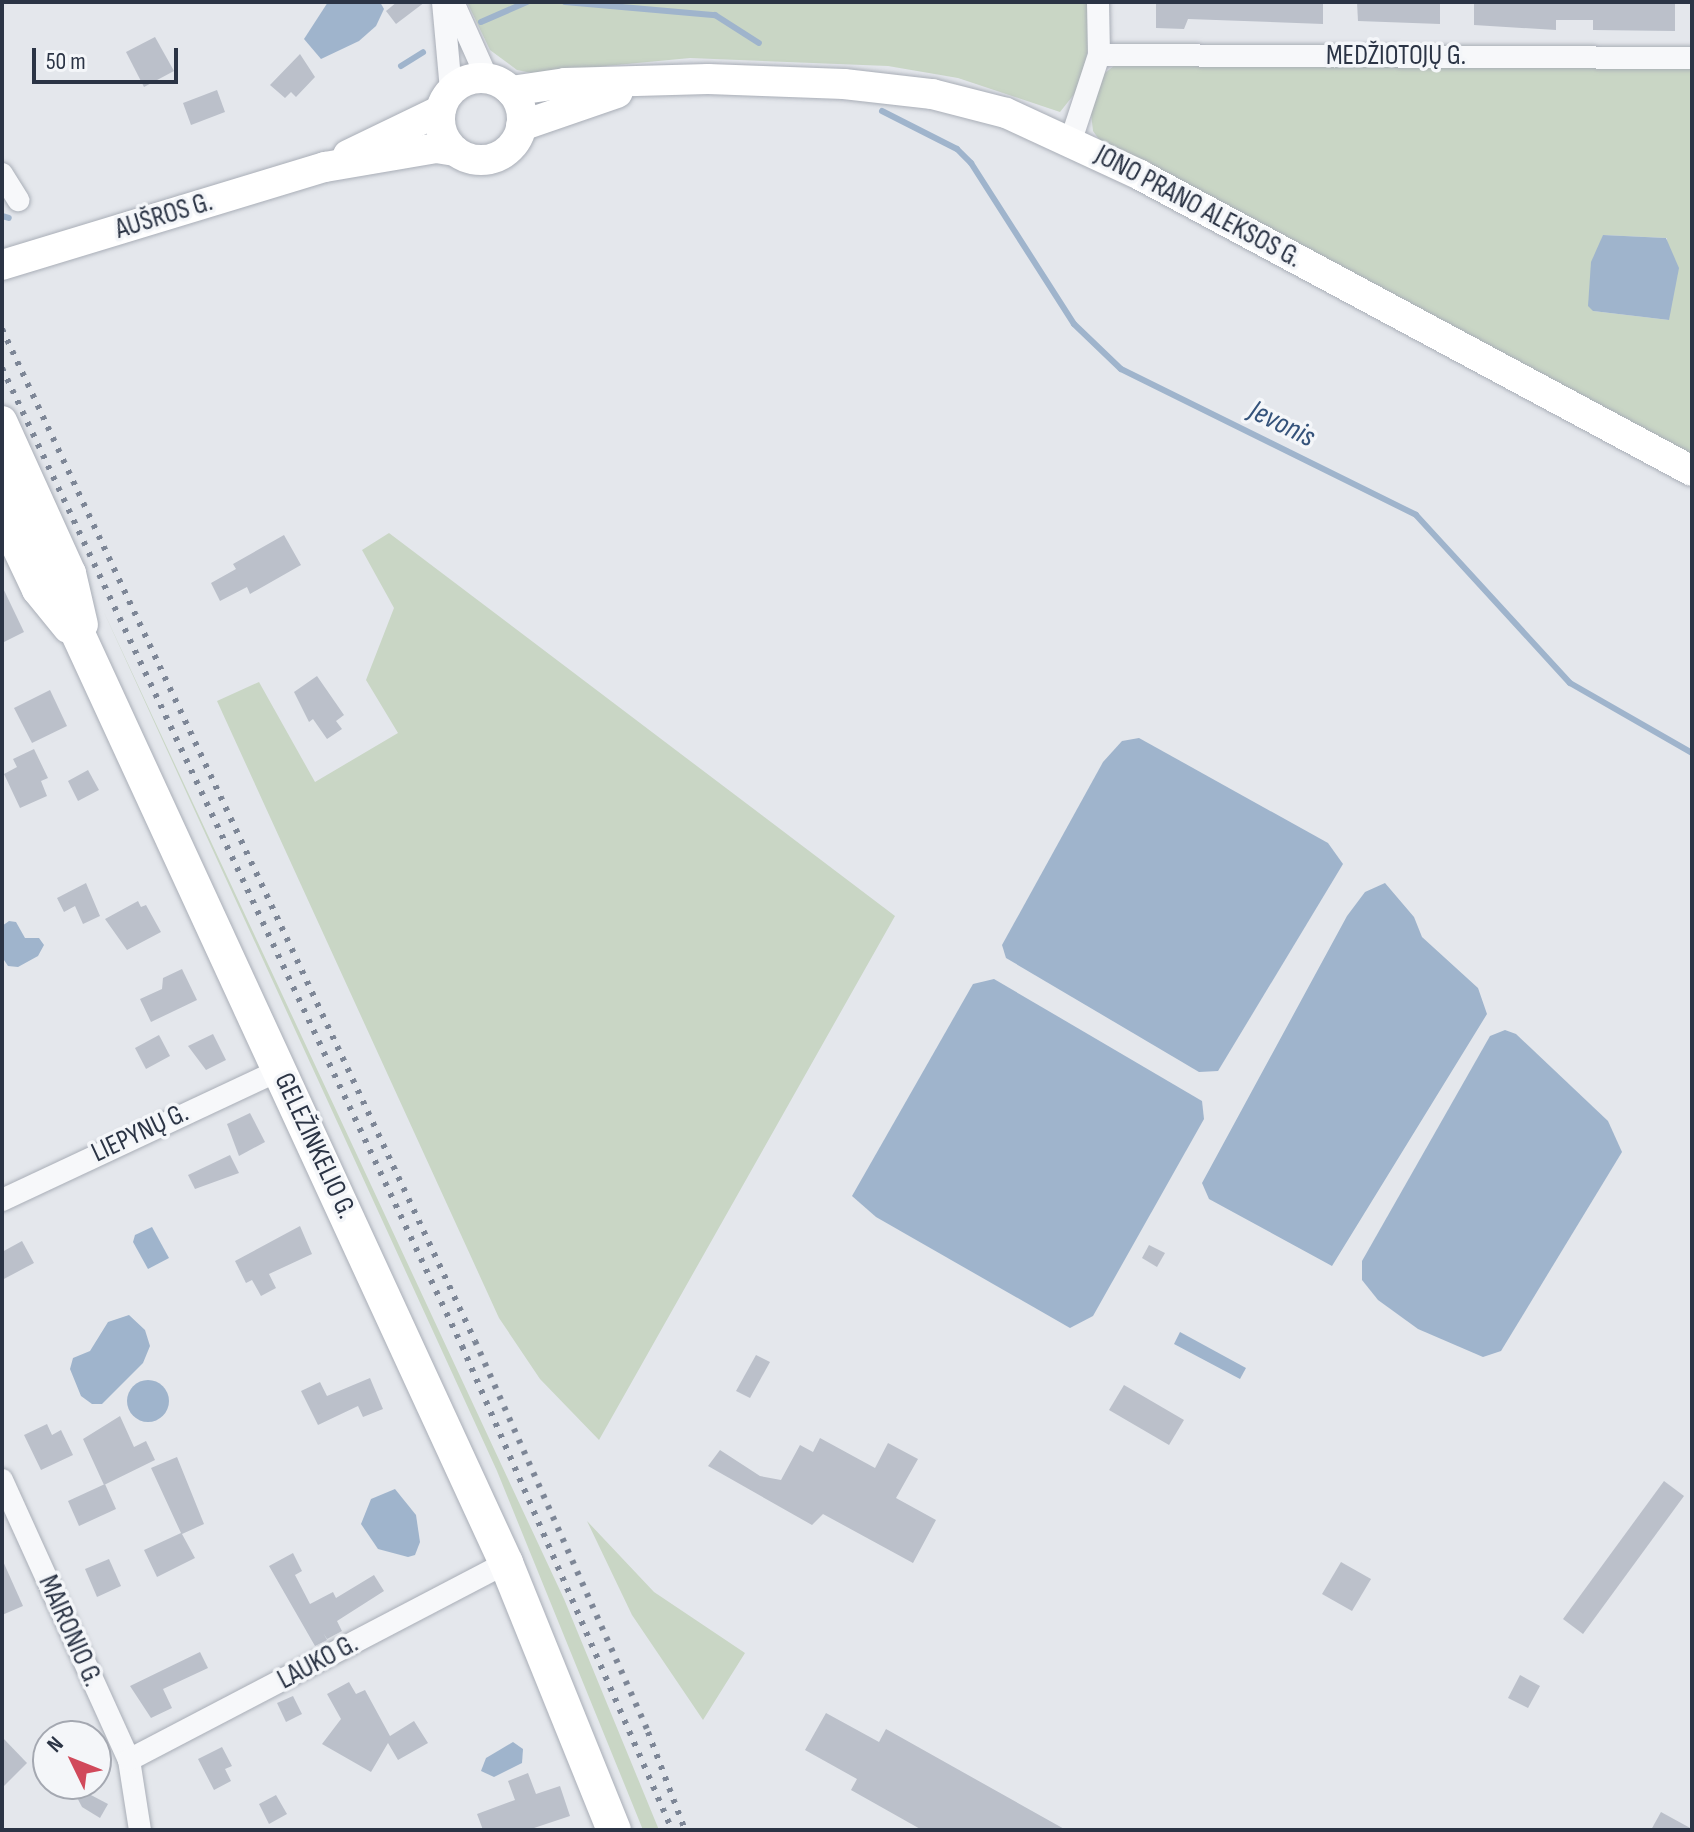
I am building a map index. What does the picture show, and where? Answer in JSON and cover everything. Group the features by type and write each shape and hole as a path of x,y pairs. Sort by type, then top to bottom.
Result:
{"main road":[{"name":"GELEŽINKELIO G.","path":"2,469 506,1563 614,1830"}],"street":[{"path":"443,2 446,100 442,133 455,151 477,160 498,156 514,144 521,126 520,107 499,84 453,2"},
{"path":"1071,140 1099,55 1098,2"},
{"name":"MEDŽIOTOJŲ G.","path":"1099,55 1692,58"},
{"path":"446,100 467,80 499,84"},
{"name":"JONO PRANO ALEKSOS G.","path":"521,126 574,105 662,81"},
{"name":"JONO PRANO ALEKSOS G.","path":"499,84 662,81 894,88 1006,113 1071,140 1692,471"},
{"name":"AUŠROS G.","path":"325,167 446,100"},
{"name":"AUŠROS G.","path":"2,265 325,167 436,148 455,151"},
{"path":"2,174 18,200"},
{"path":"2,421 71,573 91,658"},
{"path":"2,516 37,590 91,658"},
{"name":"LIEPYNŲ G.","path":"2,1200 280,1070"},
{"name":"MAIRONIO G.","path":"2,1480 129,1760 140,1830"},
{"name":"LAUKO G.","path":"129,1760 506,1563"}],"green space":[{"path":"467,2 1089,2 1090,41 1079,88 1060,112 958,78 888,66 690,58 532,73 517,70 490,50"},
{"path":"1115,65 1692,66 1692,459 1101,142 1093,131 1091,113 1105,73","holes":["1603,235 1667,238 1669,320 1593,311"]},
{"path":"389,533 895,916 599,1440 540,1379 499,1318 217,701 259,682 315,782 398,733 366,680 394,608 362,550"},
{"path":"102,608 564,1599 659,1830 643,1830 497,1471"},
{"path":"587,1521 654,1592 745,1653 703,1720 632,1615"}],"water":[{"path":"328,2 380,2 384,9 376,26 359,41 321,59 304,39"},
{"path":"1603,235 1666,238 1679,268 1669,320 1593,311 1588,306 1591,262"},
{"path":"1139,738 1328,843 1343,864 1218,1071 1199,1072 1006,958 1002,945 1103,762 1122,741"},
{"path":"1385,883 1414,917 1422,937 1478,988 1487,1014 1332,1266 1209,1199 1202,1183 1347,916 1365,892"},
{"path":"9,921 16,922 25,938 39,938 44,945 38,956 18,967 8,966 2,957 2,926"},
{"path":"994,979 1202,1101 1204,1119 1093,1316 1070,1328 876,1217 852,1196 973,984"},
{"path":"1505,1030 1516,1034 1608,1121 1622,1152 1501,1351 1483,1357 1418,1329 1378,1300 1362,1280 1362,1261 1490,1036"},
{"path":"152,1227 169,1258 148,1269 133,1242 135,1235"},
{"path":"129,1315 145,1330 150,1346 143,1363 102,1404 92,1404 81,1396 70,1369 73,1358 90,1351 108,1322"},
{"path":"1180,1332 1246,1368 1240,1379 1174,1344"},
{"path":"148,1380 163,1386 169,1401 163,1416 148,1422 133,1416 127,1401 133,1386"},
{"path":"395,1489 416,1515 420,1542 415,1555 408,1557 378,1549 361,1524 371,1499"},
{"path":"513,1742 523,1749 522,1763 494,1777 481,1771 486,1758"}],"building":[{"path":"397,2 425,2 396,24 386,11"},
{"path":"1156,2 1323,2 1323,24 1188,19 1184,29 1156,28"},
{"path":"1357,2 1440,2 1440,24 1358,21"},
{"path":"1474,2 1675,2 1675,31 1593,30 1593,20 1556,20 1556,30 1474,25"},
{"path":"155,37 174,71 144,87 126,52"},
{"path":"300,54 315,77 296,97 291,92 285,98 270,85"},
{"path":"217,90 225,112 191,125 183,103"},
{"path":"284,535 301,565 250,594 247,587 220,601 211,583 236,569 233,564"},
{"path":"2,586 24,632 2,643"},
{"path":"317,676 344,715 336,721 342,729 327,739 313,719 309,722 294,692"},
{"path":"50,690 67,726 32,743 14,708"},
{"path":"34,749 48,778 41,781 47,796 20,808 4,774 17,767 13,759"},
{"path":"88,770 99,790 78,801 68,781"},
{"path":"86,883 100,916 83,924 75,906 64,912 57,898"},
{"path":"138,901 141,907 146,905 161,932 127,950 105,919"},
{"path":"182,969 197,1000 151,1022 140,999 162,989 163,978"},
{"path":"213,1034 226,1060 206,1070 188,1046"},
{"path":"159,1035 170,1056 146,1069 135,1048"},
{"path":"250,1113 265,1142 239,1156 227,1124"},
{"path":"230,1155 239,1173 195,1189 188,1175"},
{"path":"300,1226 312,1254 269,1274 276,1288 261,1296 252,1280 246,1283 235,1261"},
{"path":"22,1241 34,1263 2,1280 2,1252"},
{"path":"1149,1245 1165,1253 1157,1267 1142,1258"},
{"path":"756,1355 770,1362 750,1398 736,1391"},
{"path":"370,1378 383,1409 363,1417 358,1406 318,1425 301,1391 320,1382 327,1396"},
{"path":"1124,1385 1184,1420 1169,1445 1109,1410"},
{"path":"120,1416 134,1447 146,1441 155,1460 104,1485 83,1439"},
{"path":"47,1424 52,1435 61,1430 73,1455 41,1470 24,1435"},
{"path":"820,1438 875,1468 888,1443 918,1459 896,1498 936,1520 913,1563 823,1514 812,1525 708,1466 720,1450 760,1476 781,1480 800,1445 813,1452"},
{"path":"177,1457 204,1524 182,1534 195,1558 157,1577 144,1550 181,1533 151,1468"},
{"path":"1664,1481 1684,1496 1583,1634 1563,1619"},
{"path":"105,1484 116,1509 79,1526 68,1501"},
{"path":"293,1553 302,1571 295,1575 310,1604 333,1592 336,1598 374,1575 384,1591 337,1621 342,1631 327,1639 324,1634 327,1640 315,1646 269,1566"},
{"path":"2,1559 23,1606 2,1615"},
{"path":"109,1559 121,1586 97,1597 85,1569"},
{"path":"1341,1562 1371,1579 1352,1611 1322,1594"},
{"path":"200,1652 208,1668 163,1689 172,1708 151,1718 130,1686"},
{"path":"1520,1675 1540,1686 1528,1708 1508,1698"},
{"path":"349,1682 356,1694 365,1690 390,1736 414,1721 428,1743 398,1760 388,1743 371,1772 322,1744 341,1719 327,1694"},
{"path":"293,1696 302,1714 286,1722 277,1703"},
{"path":"826,1713 879,1742 886,1729 1066,1830 922,1830 851,1790 857,1779 805,1750"},
{"path":"2,1737 27,1763 2,1788"},
{"path":"222,1747 232,1766 225,1769 231,1781 214,1790 198,1759"},
{"path":"528,1773 536,1794 560,1786 570,1816 528,1830 483,1830 477,1814 515,1800 508,1781"},
{"path":"276,1795 287,1814 269,1824 259,1804"},
{"path":"78,1800 100,1800 108,1804 100,1818 82,1807"},
{"path":"1661,1812 1692,1829 1692,1830 1651,1830"}],"waterway":[{"name":"Jevonis","path":"481,22 527,2"},
{"name":"Jevonis","path":"565,2 715,15 759,43"},
{"name":"Jevonis","path":"401,66 423,52"},
{"name":"Jevonis","path":"882,111 957,149 971,163 1074,324 1121,369 1416,515 1570,683 1692,753"},
{"name":"Jevonis","path":"2,216 9,218"}],"railway":[{"path":"2,329 475,1341 648,1732 685,1830"},
{"path":"2,368 462,1346 672,1830"}]}
